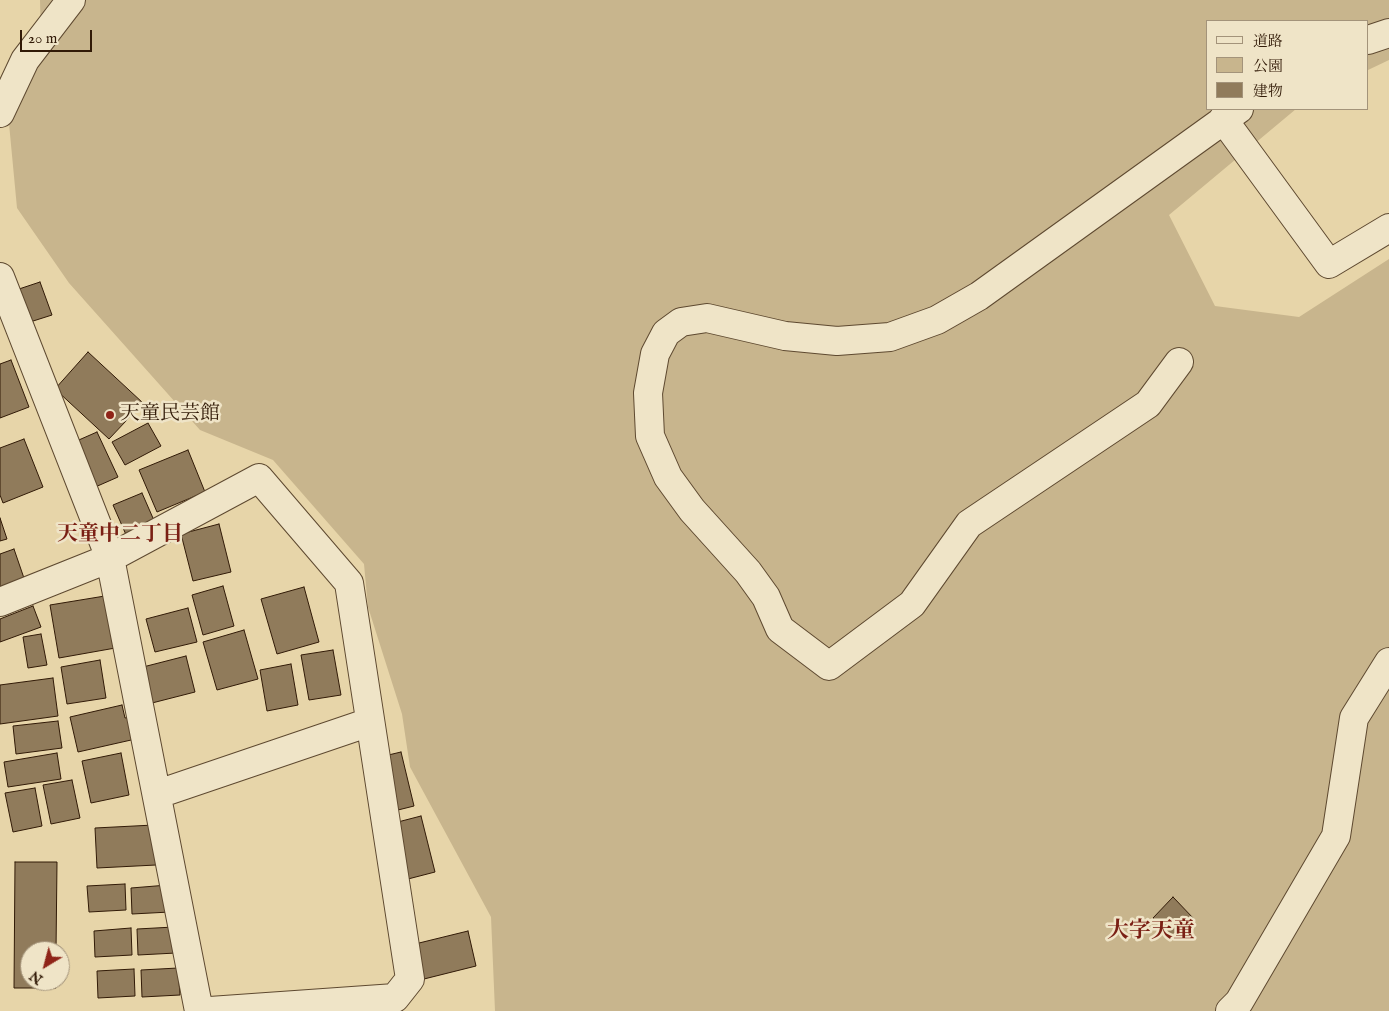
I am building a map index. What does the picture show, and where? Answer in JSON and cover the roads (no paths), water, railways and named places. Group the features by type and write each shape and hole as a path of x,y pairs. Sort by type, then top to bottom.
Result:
{"street":[{"path":"0,113 25,60 71,0"},
{"path":"1369,40 1389,33"},
{"path":"1179,362 1148,404 969,524 912,604 829,666 780,628 766,597 748,572 692,510 668,477 650,436 648,393 655,354 666,333 681,322 707,318 785,336 837,340 890,337 937,320 979,296 1231,114 1329,264 1389,228"},
{"path":"0,278 110,558 158,794 199,1011"},
{"path":"0,602 110,558 258,478 349,583 410,979 395,998 325,1007 210,1011"},
{"path":"1230,1011 1239,1002 1336,836 1354,718 1389,662"},
{"path":"158,794 370,722"}],"place":[{"name":"天童民芸館","path":"110,415"}],"district":[{"name":"天童中二丁目","path":"120,536"},
{"name":"大字天童","path":"1151,932"}]}
